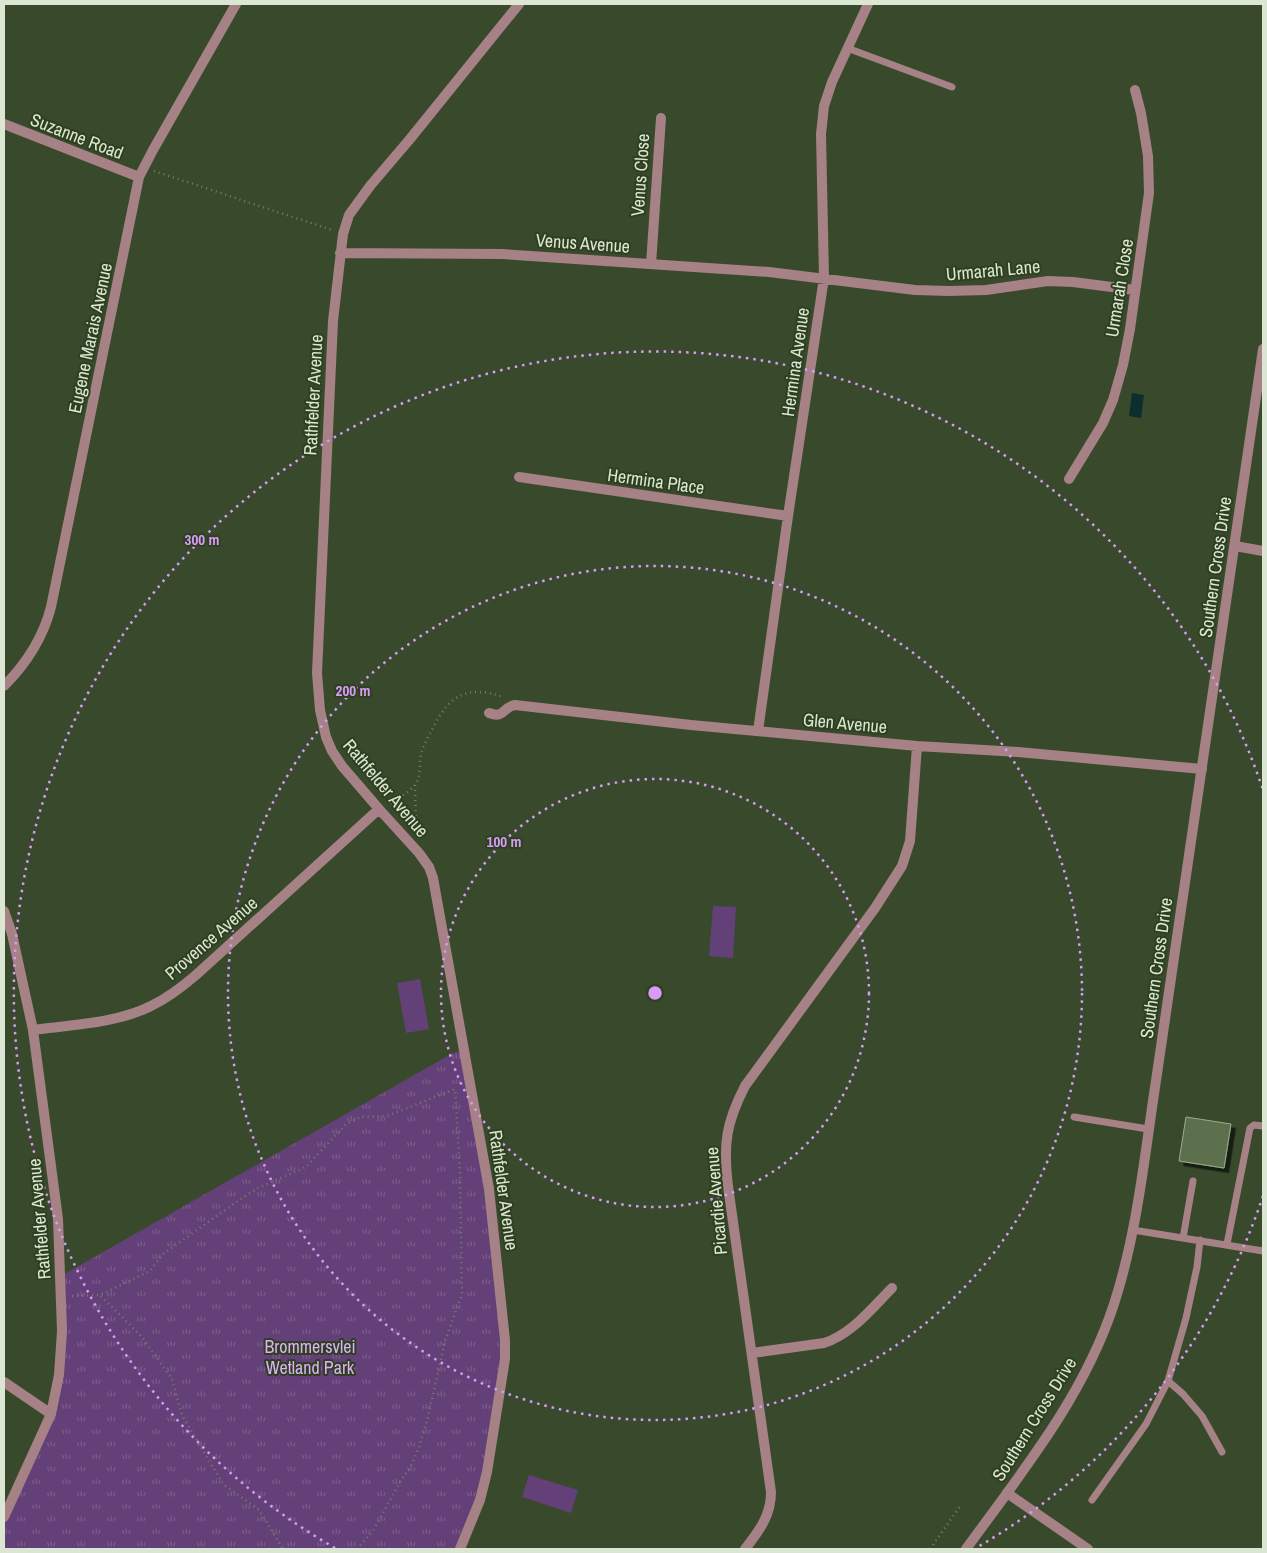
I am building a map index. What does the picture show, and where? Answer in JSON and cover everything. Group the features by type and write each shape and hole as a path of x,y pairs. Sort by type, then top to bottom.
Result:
{"street":[{"name":"Eugene Marais Avenue","path":"4,686 23,664 38,642 52,607 139,177 236,4"},
{"name":"Rathfelder Avenue","path":"460,1549 480,1500 487,1472 504,1367 505,1340 489,1188 433,878 429,868 415,848 379,810 342,766 332,751 322,724 318,693 320,576 333,321 342,234 345,224 354,207 519,4"},
{"name":"Hermina Avenue","path":"758,731 824,278 821,134 824,106 832,82 868,4"},
{"name":"Urmarah Close","path":"1069,479 1103,423 1115,394 1124,356 1149,192 1146,147 1141,112 1135,90"},
{"name":"Venus Close","path":"651,264 660,118"},
{"name":"Suzanne Road","path":"4,124 139,177"},
{"name":"Venus Avenue","path":"340,253 501,254 824,278"},
{"name":"Urmarah Lane","path":"824,278 915,290 986,290 1048,281 1074,282 1135,290"},
{"name":"Southern Cross Drive","path":"966,1549 1007,1493 1078,1385 1094,1354 1113,1306 1126,1261 1133,1230 1263,350"},
{"name":"Hermina Place","path":"519,477 788,516"},
{"path":"1234,546 1263,551"},
{"name":"Glen Avenue","path":"488,713 500,715 511,705 917,746 1018,752 1202,768"},
{"name":"Picardie Avenue","path":"745,1549 766,1520 770,1508 771,1484 727,1179 725,1148 727,1130 745,1086 875,908 902,866 910,841 917,746"},
{"name":"Provence Avenue","path":"33,1030 116,1018 139,1012 162,1000 196,975 379,810"},
{"name":"Rathfelder Avenue","path":"4,913 14,942 33,1030 58,1219 61,1295 60,1375 51,1414 4,1517"},
{"path":"752,1352 824,1343 834,1340 846,1333 892,1288"},
{"path":"4,1382 51,1414"},
{"path":"1007,1493 1088,1549"}],"lane":[{"path":"847,48 952,87"},
{"path":"1074,1117 1148,1129"},
{"path":"1228,1244 1250,1128 1254,1125 1263,1126"},
{"path":"1183,1238 1193,1181"},
{"path":"1133,1230 1263,1250"},
{"path":"1092,1500 1146,1424 1168,1381 1186,1318 1197,1267 1200,1240"},
{"path":"1168,1381 1198,1410 1222,1452"}],"path":[{"path":"144,167 342,234"},
{"path":"415,848 415,786 422,751 438,718 453,699 473,691 489,692 503,697 511,705"},
{"path":"379,810 415,786"},
{"path":"61,1295 100,1295 150,1271 163,1254 256,1189 306,1166 346,1124 360,1117 387,1116 455,1089 460,1172 462,1294 445,1341 428,1417 418,1450 410,1468 400,1482 373,1531 356,1549"},
{"path":"100,1295 142,1336 172,1379 182,1416 223,1484 259,1510 283,1549"},
{"path":"930,1549 961,1505"}],"green space":[{"path":"713,906 736,907 733,958 709,956"},
{"path":"420,979 429,1029 406,1033 397,983"},
{"name":"Brommersvlei Wetland Park","path":"465,1049 505,1340 487,1472 460,1549 4,1549 4,1517 51,1414 59,1375 61,1276 453,1053"},
{"path":"529,1475 578,1490 571,1513 522,1497"}],"water":[{"path":"1132,393 1144,395 1141,418 1129,416"}],"building":[{"path":"1186,1117 1231,1124 1224,1168 1179,1161"}]}
